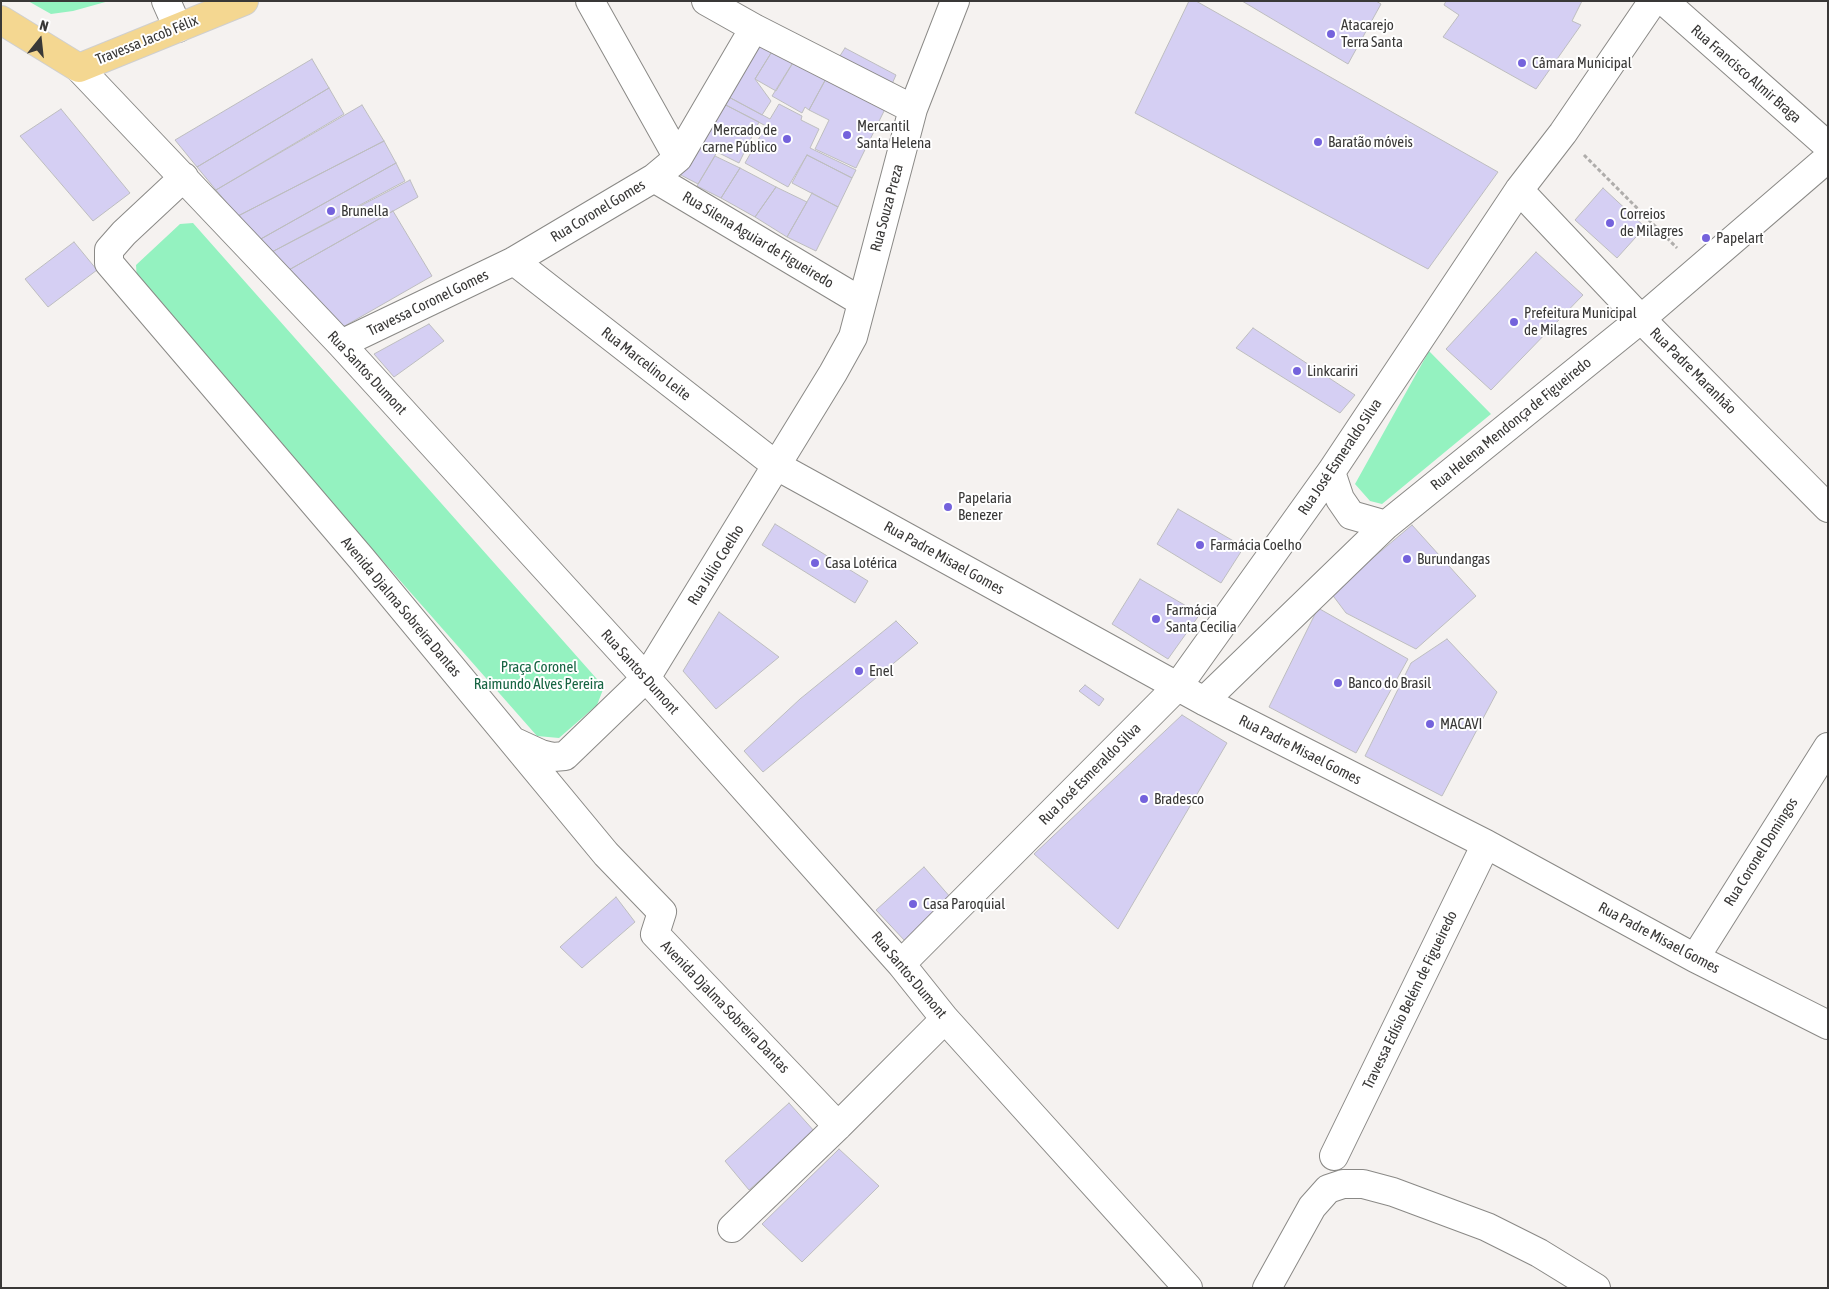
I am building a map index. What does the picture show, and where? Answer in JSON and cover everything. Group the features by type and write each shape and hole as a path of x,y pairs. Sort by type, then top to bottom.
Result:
{"main road":[{"name":"Travessa Jacob Félix","path":"79,68 244,1"},
{"path":"1,20 79,68"}],"street":[{"path":"166,1 178,28"},
{"path":"590,1 678,158"},
{"path":"706,1 754,28 913,109"},
{"name":"Rua Souza Preza","path":"862,302 913,109 955,1"},
{"name":"Rua José Esmeraldo Silva","path":"902,964 1178,686 1331,472 1519,190 1562,133 1653,1"},
{"name":"Rua Francisco Almir Braga","path":"1664,1 1828,146"},
{"name":"Rua Coronel Gomes","path":"514,261 654,178 678,158 754,28"},
{"name":"Rua Santos Dumont","path":"79,68 341,344 646,678 902,964 945,1020 1188,1288"},
{"name":"Rua Helena Mendonça de Figueiredo","path":"1204,701 1386,525 1641,320 1828,158"},
{"name":"Avenida Djalma Sobreira Dantas","path":"184,177 124,233 109,250 109,263 361,558 606,854 662,912 655,934 838,1126"},
{"name":"Rua Silena Aguiar de Figueiredo","path":"654,178 862,302"},
{"name":"Rua Padre Maranhão","path":"1519,190 1641,320 1828,508"},
{"name":"Travessa Coronel Gomes","path":"341,344 514,261"},
{"name":"Rua Marcelino Leite","path":"514,261 777,466"},
{"name":"Rua Júlio Coelho","path":"511,740 541,754 553,757 565,756 646,678 777,466 853,337 862,302"},
{"name":"Rua Padre Misael Gomes","path":"777,466 1204,701 1486,844 1695,958 1828,1025"},
{"path":"1331,472 1340,499 1352,515 1386,525"},
{"name":"Rua Coronel Domingos","path":"1695,958 1828,747"},
{"name":"Travessa Edísio Belém de Figueiredo","path":"1334,1156 1486,844"},
{"path":"732,1228 945,1020"},
{"path":"1267,1288 1312,1207 1328,1189 1343,1184 1363,1184 1393,1192 1487,1227 1539,1253 1596,1288"}],"path":[{"path":"1562,133 1700,270"}],"green space":[{"path":"28,1 109,1 73,11 51,14"},
{"name":"Praça Coronel Raimundo Alves Pereira","path":"193,223 604,687 597,705 559,738 537,736 137,282 136,265 180,224"},
{"path":"1429,351 1491,414 1382,504 1370,501 1355,484"}],"building":[{"name":"Baratão móveis","path":"1189,1 1196,1 1498,172 1428,269 1135,113"},
{"name":"Atacarejo Terra Santa","path":"1242,1 1376,1 1381,4 1348,64"},
{"name":"Câmara Municipal","path":"1446,1 1582,1 1572,21 1581,25 1536,89 1443,37 1459,15 1444,5"},
{"path":"755,34 776,45 755,79 771,101 762,115 725,95"},
{"path":"776,45 797,56 776,91 755,79"},
{"path":"845,48 896,75 888,93 834,65"},
{"path":"797,56 828,75 809,110 805,107 802,113 772,96"},
{"path":"312,59 329,88 197,167 175,140"},
{"name":"Mercantil Santa Helena","path":"828,75 887,105 856,168 815,149 829,120 809,110"},
{"path":"329,88 344,114 216,190 197,167"},
{"name":"Mercado de carne Público","path":"725,95 770,119 779,104 802,116 801,120 819,129 810,148 856,170 852,178 807,155 788,187 745,163 766,126 720,102"},
{"path":"720,102 759,122 739,163 717,152 698,184 677,173"},
{"path":"362,105 384,141 238,216 216,190"},
{"path":"61,109 130,193 93,221 20,136"},
{"path":"384,141 396,163 259,240 238,216"},
{"path":"807,155 852,178 838,207 792,183"},
{"path":"715,156 740,168 721,198 697,186"},
{"name":"Brunella","path":"396,163 405,181 270,253 259,240"},
{"path":"740,168 776,187 755,217 721,198"},
{"path":"410,180 418,197 287,271 270,253"},
{"path":"776,187 807,202 787,237 755,217"},
{"name":"Correios de Milagres","path":"1603,188 1645,227 1617,258 1575,220"},
{"path":"812,193 838,207 816,251 787,237"},
{"path":"393,211 432,276 343,327 287,271"},
{"path":"74,242 97,270 48,307 25,279"},
{"name":"Prefeitura Municipal de Milagres","path":"1536,252 1583,295 1491,390 1446,349"},
{"path":"429,324 444,341 394,377 374,354"},
{"name":"Linkcariri","path":"1253,328 1355,395 1340,413 1236,348"},
{"name":"Farmácia Coelho","path":"1178,509 1244,547 1221,583 1157,544"},
{"name":"Casa Lotérica","path":"775,524 868,581 855,603 762,545"},
{"name":"Burundangas","path":"1412,525 1476,596 1416,649 1346,613 1331,593"},
{"name":"Farmácia Santa Cecilia","path":"1140,579 1200,614 1168,659 1112,624"},
{"name":"Banco do Brasil","path":"1318,608 1408,659 1356,753 1269,707"},
{"path":"719,612 779,657 716,709 683,671"},
{"name":"Enel","path":"896,621 918,643 763,772 744,751 800,699"},
{"name":"MACAVI","path":"1447,639 1497,692 1442,796 1365,756 1411,663"},
{"path":"1085,685 1104,699 1099,706 1079,691"},
{"name":"Bradesco","path":"1182,715 1227,743 1118,929 1034,854"},
{"name":"Casa Paroquial","path":"924,867 951,898 905,941 876,910"},
{"path":"616,897 635,922 582,968 560,947"},
{"path":"789,1103 815,1132 749,1190 725,1161"},
{"path":"839,1149 879,1186 802,1262 762,1224"}],"place":[{"name":"Atacarejo Terra Santa","path":"1331,34"},
{"name":"Câmara Municipal","path":"1522,63"},
{"name":"Mercantil Santa Helena","path":"847,135"},
{"name":"Mercado de carne Público","path":"787,139"},
{"name":"Baratão móveis","path":"1318,142"},
{"name":"Brunella","path":"331,211"},
{"name":"Correios de Milagres","path":"1610,223"},
{"name":"Papelart","path":"1706,238"},
{"name":"Prefeitura Municipal de Milagres","path":"1514,322"},
{"name":"Linkcariri","path":"1297,371"},
{"name":"Papelaria Benezer","path":"948,507"},
{"name":"Farmácia Coelho","path":"1200,545"},
{"name":"Burundangas","path":"1407,559"},
{"name":"Casa Lotérica","path":"815,563"},
{"name":"Farmácia Santa Cecilia","path":"1156,619"},
{"name":"Enel","path":"859,671"},
{"name":"Banco do Brasil","path":"1338,683"},
{"name":"MACAVI","path":"1430,724"},
{"name":"Bradesco","path":"1144,799"},
{"name":"Casa Paroquial","path":"913,904"}]}
